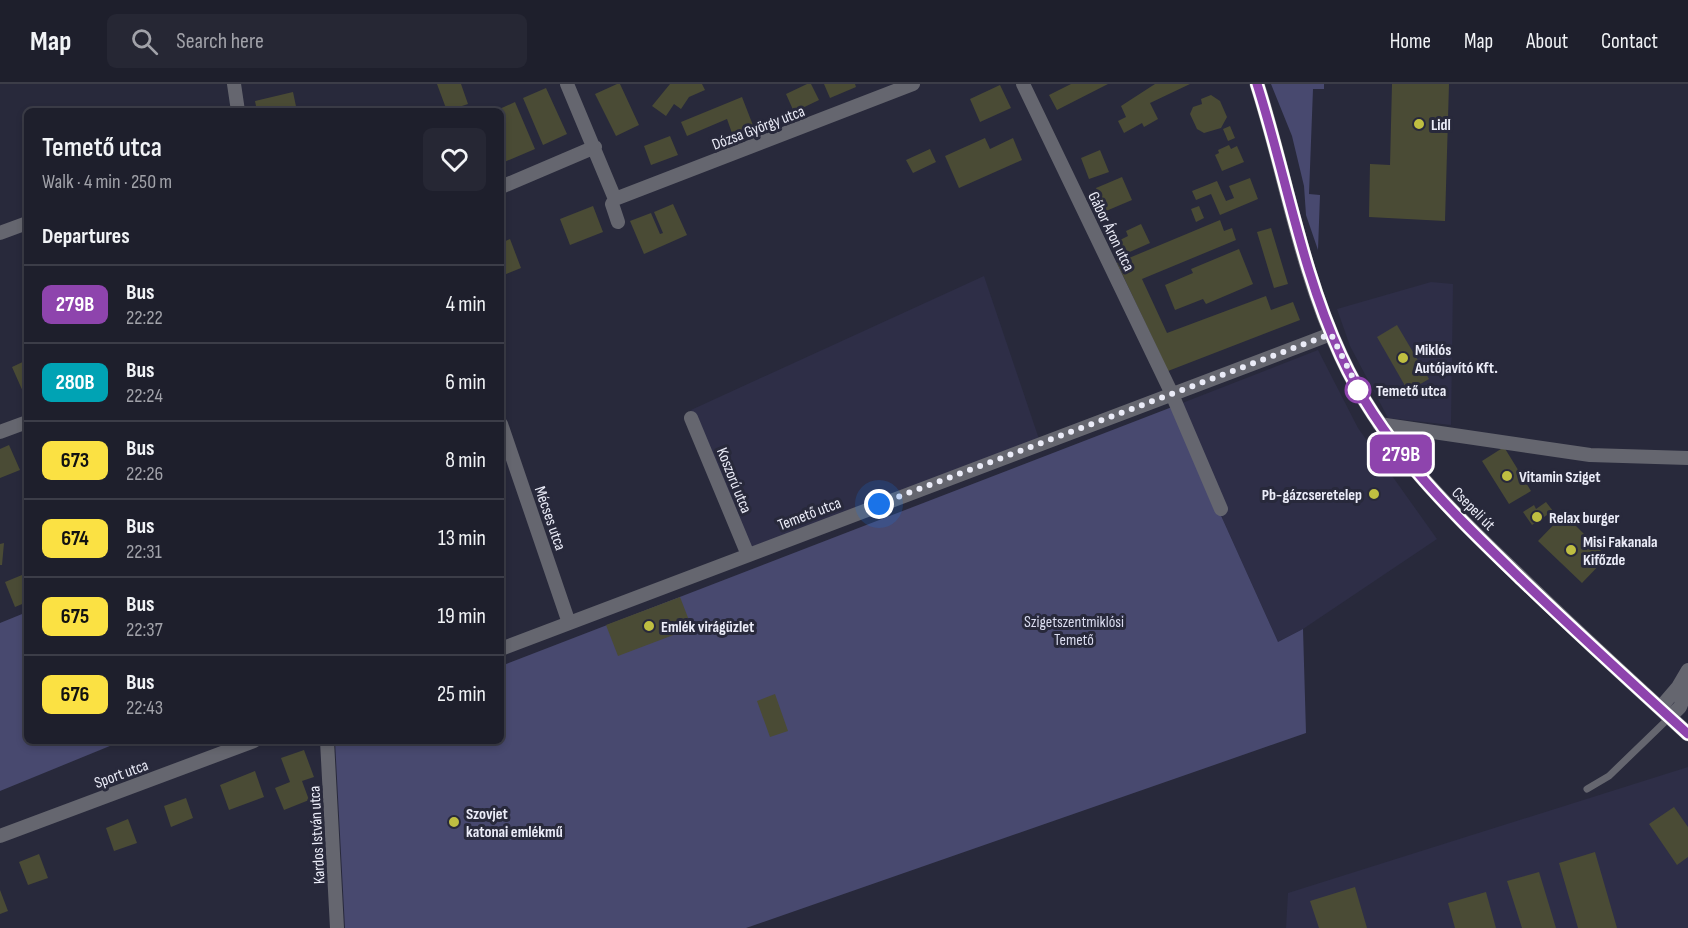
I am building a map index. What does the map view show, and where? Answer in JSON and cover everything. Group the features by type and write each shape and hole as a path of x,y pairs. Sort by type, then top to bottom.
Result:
{"street":[{"path":"234,84 238,108"},
{"path":"568,84 615,199 612,204 618,222"},
{"name":"Dózsa György utca","path":"615,199 913,84"},
{"name":"Gábor Áron utca","path":"1023,84 1171,392 1221,509"},
{"name":"Csepeli út","path":"1257,84 1300,247 1331,334 1350,376 1379,424 1403,457 1457,517 1688,734"},
{"path":"504,186 594,147"},
{"path":"0,233 24,224"},
{"name":"Temető utca","path":"504,648 1171,392 1331,334"},
{"name":"Koszorú utca","path":"691,418 748,555"},
{"path":"0,432 24,423"},
{"path":"1379,424 1590,455 1688,458"},
{"name":"Mécses utca","path":"504,433 569,623"},
{"path":"1665,712 1688,670"},
{"path":"1665,712 1680,707 1688,687"},
{"name":"Sport utca","path":"0,836 246,744"},
{"name":"Kardos István utca","path":"327,744 338,928"}],"lane":[{"path":"1587,789 1609,776 1665,712"}],"shaded area":[{"path":"984,276 1040,442 751,553 691,410"},
{"path":"1431,282 1453,284 1451,425 1388,418 1350,346 1337,309"},
{"path":"1318,350 1358,428 1437,539 1303,629 1278,642 1172,407"},
{"path":"1688,767 1688,928 1286,928 1288,893"}],"green space":[{"path":"1271,84 1324,84 1324,89 1313,89 1309,194 1320,195 1318,250 1306,215 1304,186 1292,136"},
{"name":"Szigetszentmiklósi Temető","path":"1172,407 1278,642 1303,629 1306,733 746,928 345,928 335,744 504,744 504,665"},
{"path":"24,613 24,744 115,744 0,791 0,623"}],"building":[{"path":"437,84 461,84 468,104 446,108"},
{"path":"620,84 639,125 616,136 595,94"},
{"path":"670,84 702,84 705,90 689,97 681,109 674,104 666,116 652,106"},
{"path":"811,84 819,100 794,112 786,94"},
{"path":"824,84 855,84 856,87 830,98"},
{"path":"1071,84 1108,84 1057,110 1049,95"},
{"path":"1155,84 1190,84 1150,103 1158,119 1144,127 1142,123 1124,133 1118,121 1126,117 1121,106"},
{"name":"Lidl","path":"1392,84 1449,84 1445,221 1369,217 1370,164 1390,165"},
{"path":"1000,85 1011,108 980,122 970,99"},
{"path":"546,88 567,134 543,145 523,98"},
{"path":"293,92 296,108 256,108 255,101"},
{"path":"1211,95 1220,101 1227,117 1221,128 1204,133 1197,129 1190,114 1193,107 1202,104 1201,99"},
{"path":"742,97 754,128 733,136 727,119 687,136 681,122"},
{"path":"515,102 535,149 504,162 504,108 502,108"},
{"path":"1230,126 1235,138 1228,141 1223,129"},
{"path":"670,136 678,155 651,165 644,146"},
{"path":"985,138 990,149 1013,138 1022,160 959,188 945,156"},
{"path":"1229,145 1231,149 1237,146 1244,162 1222,171 1215,155 1219,153 1218,150"},
{"path":"930,149 936,162 913,173 906,160"},
{"path":"1100,150 1109,172 1089,179 1081,158"},
{"path":"1122,177 1132,200 1106,211 1096,188"},
{"path":"1250,178 1258,199 1220,215 1211,194 1196,200 1192,191 1217,181 1226,201 1234,198 1229,186"},
{"path":"673,204 687,235 644,254 630,221 651,213 660,234 663,233 654,212"},
{"path":"593,206 603,232 570,245 560,219"},
{"path":"1199,206 1204,218 1196,222 1191,209"},
{"path":"1220,220 1224,231 1232,228 1236,240 1142,279 1167,333 1266,296 1271,310 1293,302 1300,320 1168,371 1117,263"},
{"path":"1141,224 1150,243 1125,254 1118,241 1128,236 1126,231"},
{"path":"1271,228 1288,284 1274,288 1257,232"},
{"path":"510,239 521,268 504,275 504,242"},
{"path":"1239,249 1253,284 1206,304 1203,299 1175,310 1165,285 1193,273 1191,269"},
{"name":"Miklós Autójavító Kft.","path":"1397,325 1429,379 1408,391 1377,337"},
{"path":"24,361 24,394 12,367"},
{"path":"9,445 20,470 0,478 0,449"},
{"name":"Vitamin Sziget","path":"1504,447 1531,491 1509,504 1482,461"},
{"path":"1546,502 1553,511 1532,525 1523,512 1534,505 1536,509"},
{"path":"1564,514 1607,557 1582,583 1538,541"},
{"path":"4,543 2,565 0,565 0,544"},
{"path":"22,575 24,603 15,607 5,582"},
{"name":"Emlék virágüzlet","path":"680,597 692,628 618,656 606,625"},
{"path":"775,694 788,731 770,737 757,701"},
{"path":"304,750 314,777 302,781 309,800 284,810 275,788 290,782 281,758"},
{"path":"255,771 264,797 229,810 220,785"},
{"path":"186,798 193,818 171,827 164,806"},
{"path":"1674,807 1688,827 1688,857 1677,865 1649,824"},
{"path":"128,819 137,843 114,851 106,828"},
{"path":"1595,852 1617,928 1578,928 1559,863"},
{"path":"39,854 48,878 28,885 19,862"},
{"path":"1539,872 1556,928 1522,928 1507,881"},
{"path":"1355,887 1367,928 1319,928 1310,901"},
{"path":"0,890 8,911 0,914"},
{"path":"1486,892 1496,928 1455,928 1448,903"}],"bus line":[{"name":"279B","path":"1257,84 1300,247 1313,286 1350,376 1391,442 1457,517 1688,734"}],"place":[{"name":"Lidl","path":"1419,124"},
{"name":"Miklós Autójavító Kft.","path":"1403,358"},
{"name":"Temető utca","path":"1358,390"},
{"name":"Vitamin Sziget","path":"1507,476"},
{"name":"Pb-gázcseretelep","path":"1374,494"},
{"name":"Relax burger","path":"1537,517"},
{"name":"Misi Fakanala Kifőzde","path":"1571,550"},
{"name":"Emlék virágüzlet","path":"649,626"},
{"name":"Szovjet katonai emlékmű","path":"454,822"}],"route":[{"path":"879,504 1166,394 1331,334 1362,396 1358,390"}]}
